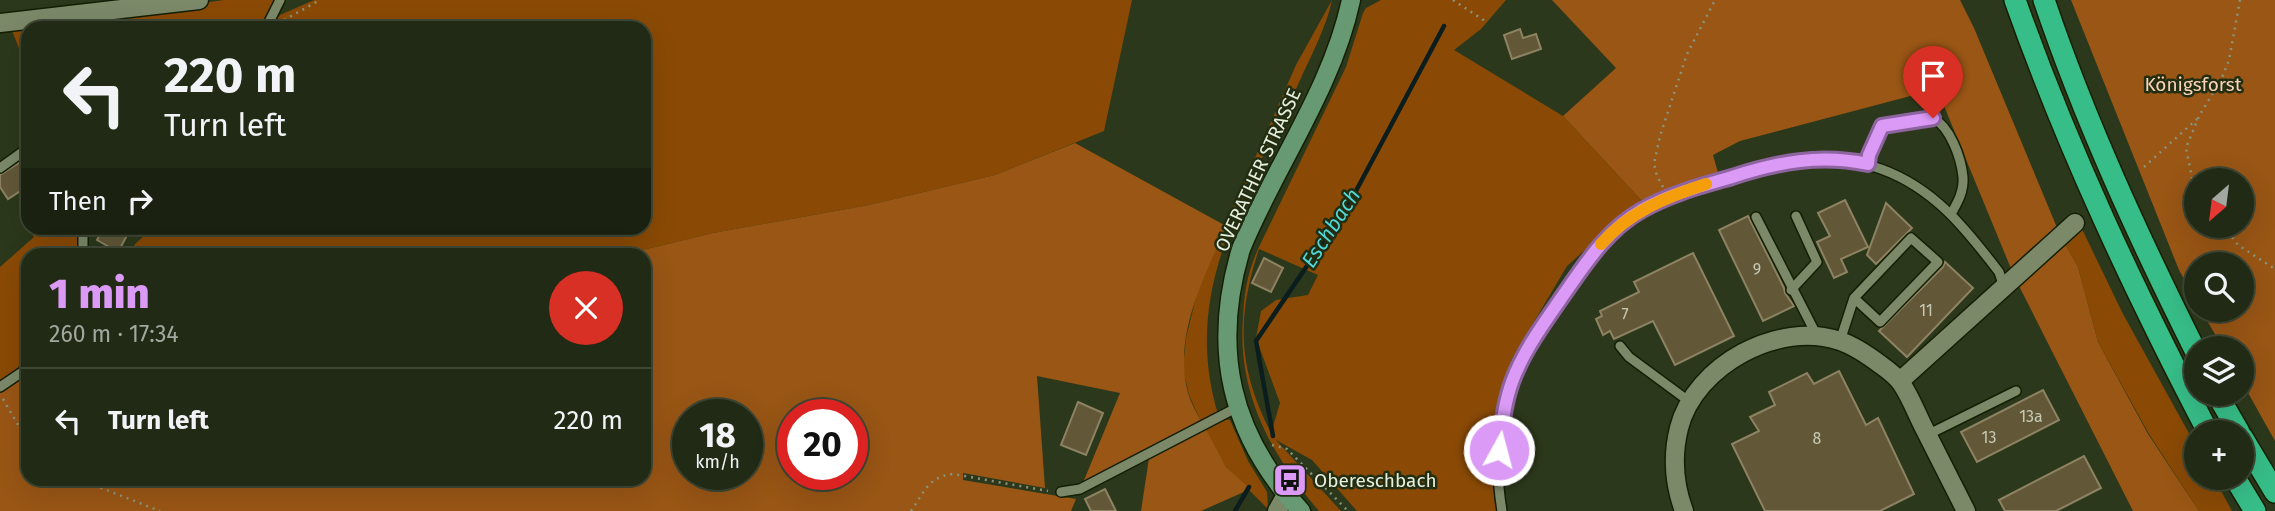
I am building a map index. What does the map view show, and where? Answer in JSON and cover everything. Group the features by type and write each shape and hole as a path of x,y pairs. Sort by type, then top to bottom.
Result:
{"highway":[{"path":"2015,0 2091,194 2151,322 2202,420"},
{"path":"2044,0 2078,95 2115,181 2188,336"},
{"path":"2254,457 2275,492"},
{"path":"2242,490 2255,511"}],"main road":[{"name":"OVERATHER STRASSE","path":"1301,511 1281,503 1249,437 1238,407 1228,366 1230,293 1250,229 1319,89 1339,42 1351,0"}],"street":[{"path":"0,23 199,0"},
{"path":"1900,382 2075,223"},
{"path":"1684,511 1675,480 1674,452 1679,425 1690,402 1721,367 1747,350 1768,341 1791,336 1840,341 1862,352 1900,382 1966,511"}],"lane":[{"path":"270,21 280,0"},
{"path":"1868,164 1869,155 1882,126 1933,118 1938,121 1946,129 1963,177 1961,197 1951,214"},
{"path":"0,168 21,153"},
{"path":"1502,511 1499,496 1499,450 1505,405 1518,366 1590,256 1610,234 1640,211 1669,196 1785,162 1829,158 1868,164 1921,188 1951,214 1999,272 2002,281 2000,290"},
{"path":"1756,216 1817,337"},
{"path":"1791,290 1817,262 1796,216"},
{"path":"1840,341 1854,298 1912,238 1938,262 1880,322 1854,298"},
{"path":"1620,346 1629,357 1690,402"},
{"path":"0,387 21,373"},
{"path":"1927,435 2016,391"},
{"path":"1061,492 1080,489 1238,407"}],"path":[{"path":"281,21 320,0"},
{"path":"1453,0 1485,21"},
{"path":"1669,196 1657,176 1654,164 1656,152 1686,54 1715,0"},
{"path":"2190,168 2186,148 2229,60 2240,0"},
{"path":"2144,167 2199,117"},
{"path":"2233,238 2238,245 2275,269"},
{"path":"0,393 21,430"},
{"path":"1249,437 1287,449 1348,511"},
{"path":"911,511 931,482 938,476 953,474 1061,492"},
{"path":"95,486 160,511"}],"shaded area":[{"path":"224,0 276,0 271,14 264,21 62,21"},
{"path":"314,0 1132,0 1104,131 995,175 869,205 713,233 651,248 133,248 145,235 651,235 651,21 275,21 280,15"},
{"path":"1332,0 1319,39 1242,199 1226,240 1214,281 1207,323 1208,367 1218,414 1201,422 1189,395 1183,368 1186,338 1199,285 1296,65"},
{"path":"1381,0 1506,0 1481,29 1454,50 1563,116 1641,200 1567,266 1512,359 1502,393 1494,455 1497,511 1357,511 1312,460 1276,440 1341,511 1319,511 1272,445 1252,397 1243,345 1244,308 1249,274 1258,249 1346,67 1366,8","holes":["1259,249 1318,275 1308,295 1276,300 1261,311 1256,338 1280,403 1271,433 1252,387 1244,343 1247,298"]},
{"path":"21,25 21,53 10,26"},
{"path":"2080,225 2123,314 2184,424 2184,488 2149,434 2098,342 2078,267 2064,242"},
{"path":"33,235 79,235 82,248 22,248 34,237"},
{"path":"21,248 21,354 18,370 0,381 0,267"},
{"path":"1223,419 1230,420 1248,461 1267,492 1268,509 1226,467 1204,429"},
{"path":"2185,490 2221,490 2232,511 2199,511"}],"green space":[{"path":"1552,0 1960,0 2058,230 2012,271 1937,89 1740,141 1713,155 1719,176 1641,200 1563,116 1616,68"},
{"name":"Königsforst","path":"2071,0 2275,0 2275,441 2254,403 2254,336 2216,336 2208,322 2254,322 2254,252 2184,252 2184,279"},
{"path":"1075,143 1226,226 1193,307 1185,349 1184,371 1188,393 1201,422 1082,485 1120,393 1037,376 1045,488 963,473 963,480 1076,499 1071,511 0,511 0,393 21,380 21,486 651,486 651,248 713,233 869,205 995,175"},
{"path":"2064,242 2078,267 2098,342 2148,434 2199,511 2133,511 2019,286"},
{"path":"1203,424 1226,467 1248,487 1246,491 1201,511 1141,511 1149,458"}],"building":[{"path":"1520,29 1523,38 1536,34 1541,49 1512,59 1504,35"},
{"path":"21,162 21,191 8,199 0,187 0,175"},
{"path":"1845,200 1868,247 1841,259 1847,272 1834,278 1817,242 1830,236 1818,213"},
{"path":"1886,203 1912,228 1876,264 1867,255"},
{"path":"1748,216 1794,306 1763,321 1719,230"},
{"path":"100,235 127,235 120,248 111,248 97,240"},
{"path":"1693,253 1734,336 1675,365 1653,321 1614,339 1610,331 1603,335 1596,319 1602,316 1600,311 1639,292 1634,282"},
{"path":"1264,258 1283,268 1271,292 1252,283"},
{"path":"1945,262 1973,288 1907,357 1879,331"},
{"path":"1839,371 1866,425 1878,418 1914,494 1880,511 1765,511 1732,444 1759,431 1750,417 1775,405 1769,392 1807,373 1814,384"},
{"path":"2043,390 2059,420 1977,462 1961,432"},
{"path":"1078,402 1103,413 1086,455 1061,445"},
{"path":"2084,456 2101,488 2056,511 2005,511 1999,500"},
{"path":"1105,489 1116,511 1091,511 1085,499"}],"waterway":[{"name":"Eschbach","path":"1273,436 1256,341 1349,204 1444,26"},
{"name":"Eschbach","path":"1235,511 1249,487"}],"slow traffic":[{"path":"1601,244 1640,211 1669,196 1706,184"}],"place":[{"name":"Obereschbach","path":"1290,480"}],"route":[{"path":"1499,450 1505,405 1518,366 1529,346 1590,256 1625,221 1669,196 1760,167 1805,159 1829,158 1868,164 1869,155 1882,126 1933,118"}]}
